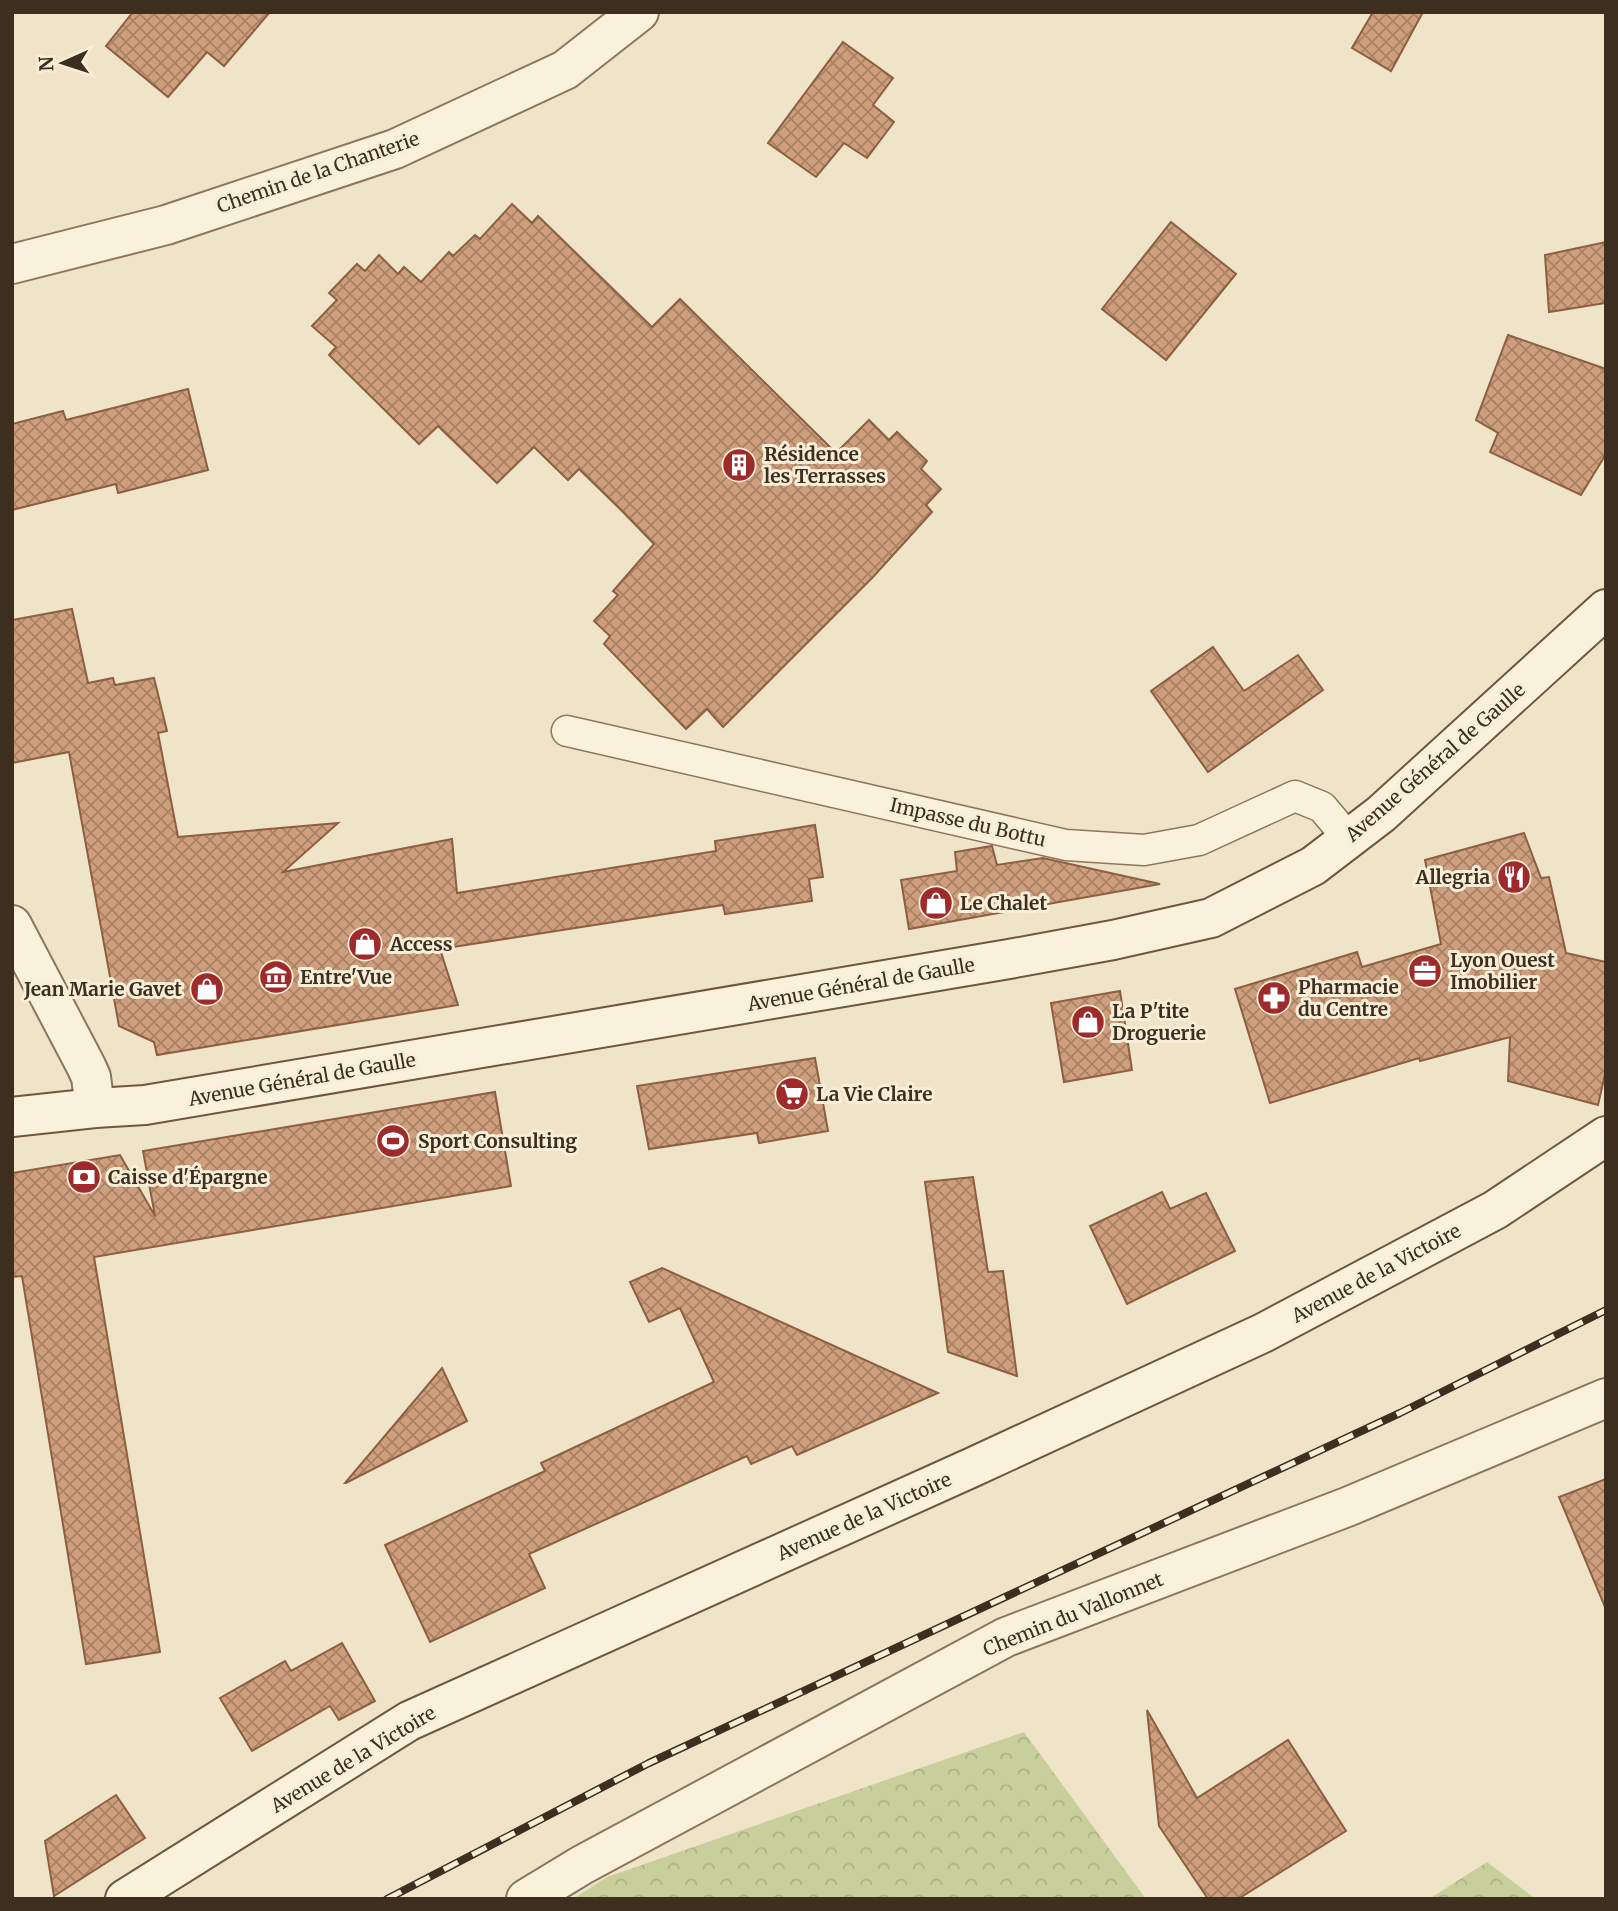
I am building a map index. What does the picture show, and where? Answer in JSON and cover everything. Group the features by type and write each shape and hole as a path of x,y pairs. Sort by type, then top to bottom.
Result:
{"street":[{"name":"Chemin de la Chanterie","path":"12,264 166,225 395,149 565,70 639,12"},
{"name":"Avenue Général de Gaulle","path":"12,1117 159,1103 1113,940 1211,918 1313,866 1381,814 1606,609"},
{"path":"12,925 91,1077 95,1108"},
{"name":"Avenue de la Victoire","path":"124,1899 409,1721 960,1473 1263,1333 1495,1210 1606,1136"},
{"name":"Chemin du Vallonnet","path":"526,1899 582,1865 1006,1637 1347,1507 1606,1398"}],"lane":[{"name":"Impasse du Bottu","path":"567,731 1066,845 1144,850 1199,840 1294,796 1322,807 1349,839"}],"green space":[{"path":"1024,1732 1146,1899 573,1899 607,1877"},
{"path":"1487,1862 1536,1899 1429,1899"}],"building":[{"path":"133,12 270,12 224,66 207,52 168,97 106,46"},
{"path":"1373,12 1423,12 1391,71 1352,48"},
{"path":"843,42 893,78 873,105 894,122 867,158 844,143 816,177 768,143"},
{"name":"Résidence les Terrasses","path":"512,204 532,223 538,216 652,327 680,299 836,453 869,420 889,440 897,432 927,461 921,469 941,489 926,505 932,512 873,577 723,727 707,709 686,729 604,644 610,636 594,621 618,595 613,591 654,544 579,469 568,480 534,447 497,483 438,426 419,444 329,355 336,347 312,326 337,300 329,293 357,264 365,271 379,255 398,274 404,267 421,282 449,252 453,256 475,235 480,239"},
{"path":"1171,222 1236,274 1166,360 1102,309"},
{"path":"1606,242 1606,303 1549,312 1545,255"},
{"path":"1508,335 1606,369 1606,454 1581,495 1490,452 1498,433 1476,420"},
{"path":"188,389 208,470 118,493 116,484 12,510 12,424 63,411 66,420"},
{"path":"72,609 88,683 113,678 115,685 154,678 167,731 158,733 178,837 338,823 283,872 452,839 457,893 716,851 715,841 815,825 823,877 809,879 812,901 725,914 723,905 440,949 458,1005 157,1055 154,1042 119,1026 69,752 12,763 12,620"},
{"path":"1213,647 1244,691 1298,655 1323,690 1208,772 1151,691"},
{"path":"1524,833 1541,878 1549,877 1566,953 1606,962 1606,1070 1598,1105 1508,1081 1510,1037 1420,1061 1419,1058 1270,1103 1235,989 1357,952 1362,967 1441,944 1425,860"},
{"path":"992,846 997,865 1043,858 1160,884 909,929 901,880 957,871 955,852"},
{"path":"1120,991 1132,1070 1064,1082 1051,1003"},
{"path":"815,1058 828,1131 759,1143 757,1133 649,1149 637,1086"},
{"path":"495,1092 511,1186 94,1257 160,1652 86,1664 22,1276 12,1277 12,1173 120,1155 155,1216 143,1151"},
{"path":"973,1177 988,1272 1003,1271 1017,1376 948,1352 925,1182"},
{"path":"1162,1192 1170,1209 1206,1193 1235,1251 1127,1304 1090,1226"},
{"path":"662,1268 938,1393 797,1455 792,1446 751,1464 747,1456 529,1554 545,1588 430,1642 385,1545 545,1471 541,1463 714,1382 680,1308 649,1322 630,1282"},
{"path":"442,1368 467,1421 345,1483"},
{"path":"1606,1479 1606,1607 1605,1607 1559,1497"},
{"path":"342,1643 375,1701 339,1720 330,1706 252,1751 220,1698 285,1661 291,1671"},
{"path":"1147,1710 1197,1798 1288,1740 1346,1831 1238,1899 1208,1899 1159,1826"},
{"path":"116,1795 145,1838 54,1896 45,1841"}],"railway":[{"path":"387,1899 649,1763 1400,1413 1606,1310"}],"place":[{"name":"Résidence les Terrasses","path":"739,465"},
{"name":"Allegria","path":"1514,877"},
{"name":"Le Chalet","path":"936,903"},
{"name":"Access","path":"365,944"},
{"name":"Lyon Ouest Imobilier","path":"1425,971"},
{"name":"Entre'Vue","path":"276,977"},
{"name":"Jean Marie Gavet","path":"207,989"},
{"name":"Pharmacie du Centre","path":"1274,998"},
{"name":"La P'tite Droguerie","path":"1088,1022"},
{"name":"La Vie Claire","path":"792,1094"},
{"name":"Sport Consulting","path":"393,1141"},
{"name":"Caisse d'Épargne","path":"84,1177"}]}
